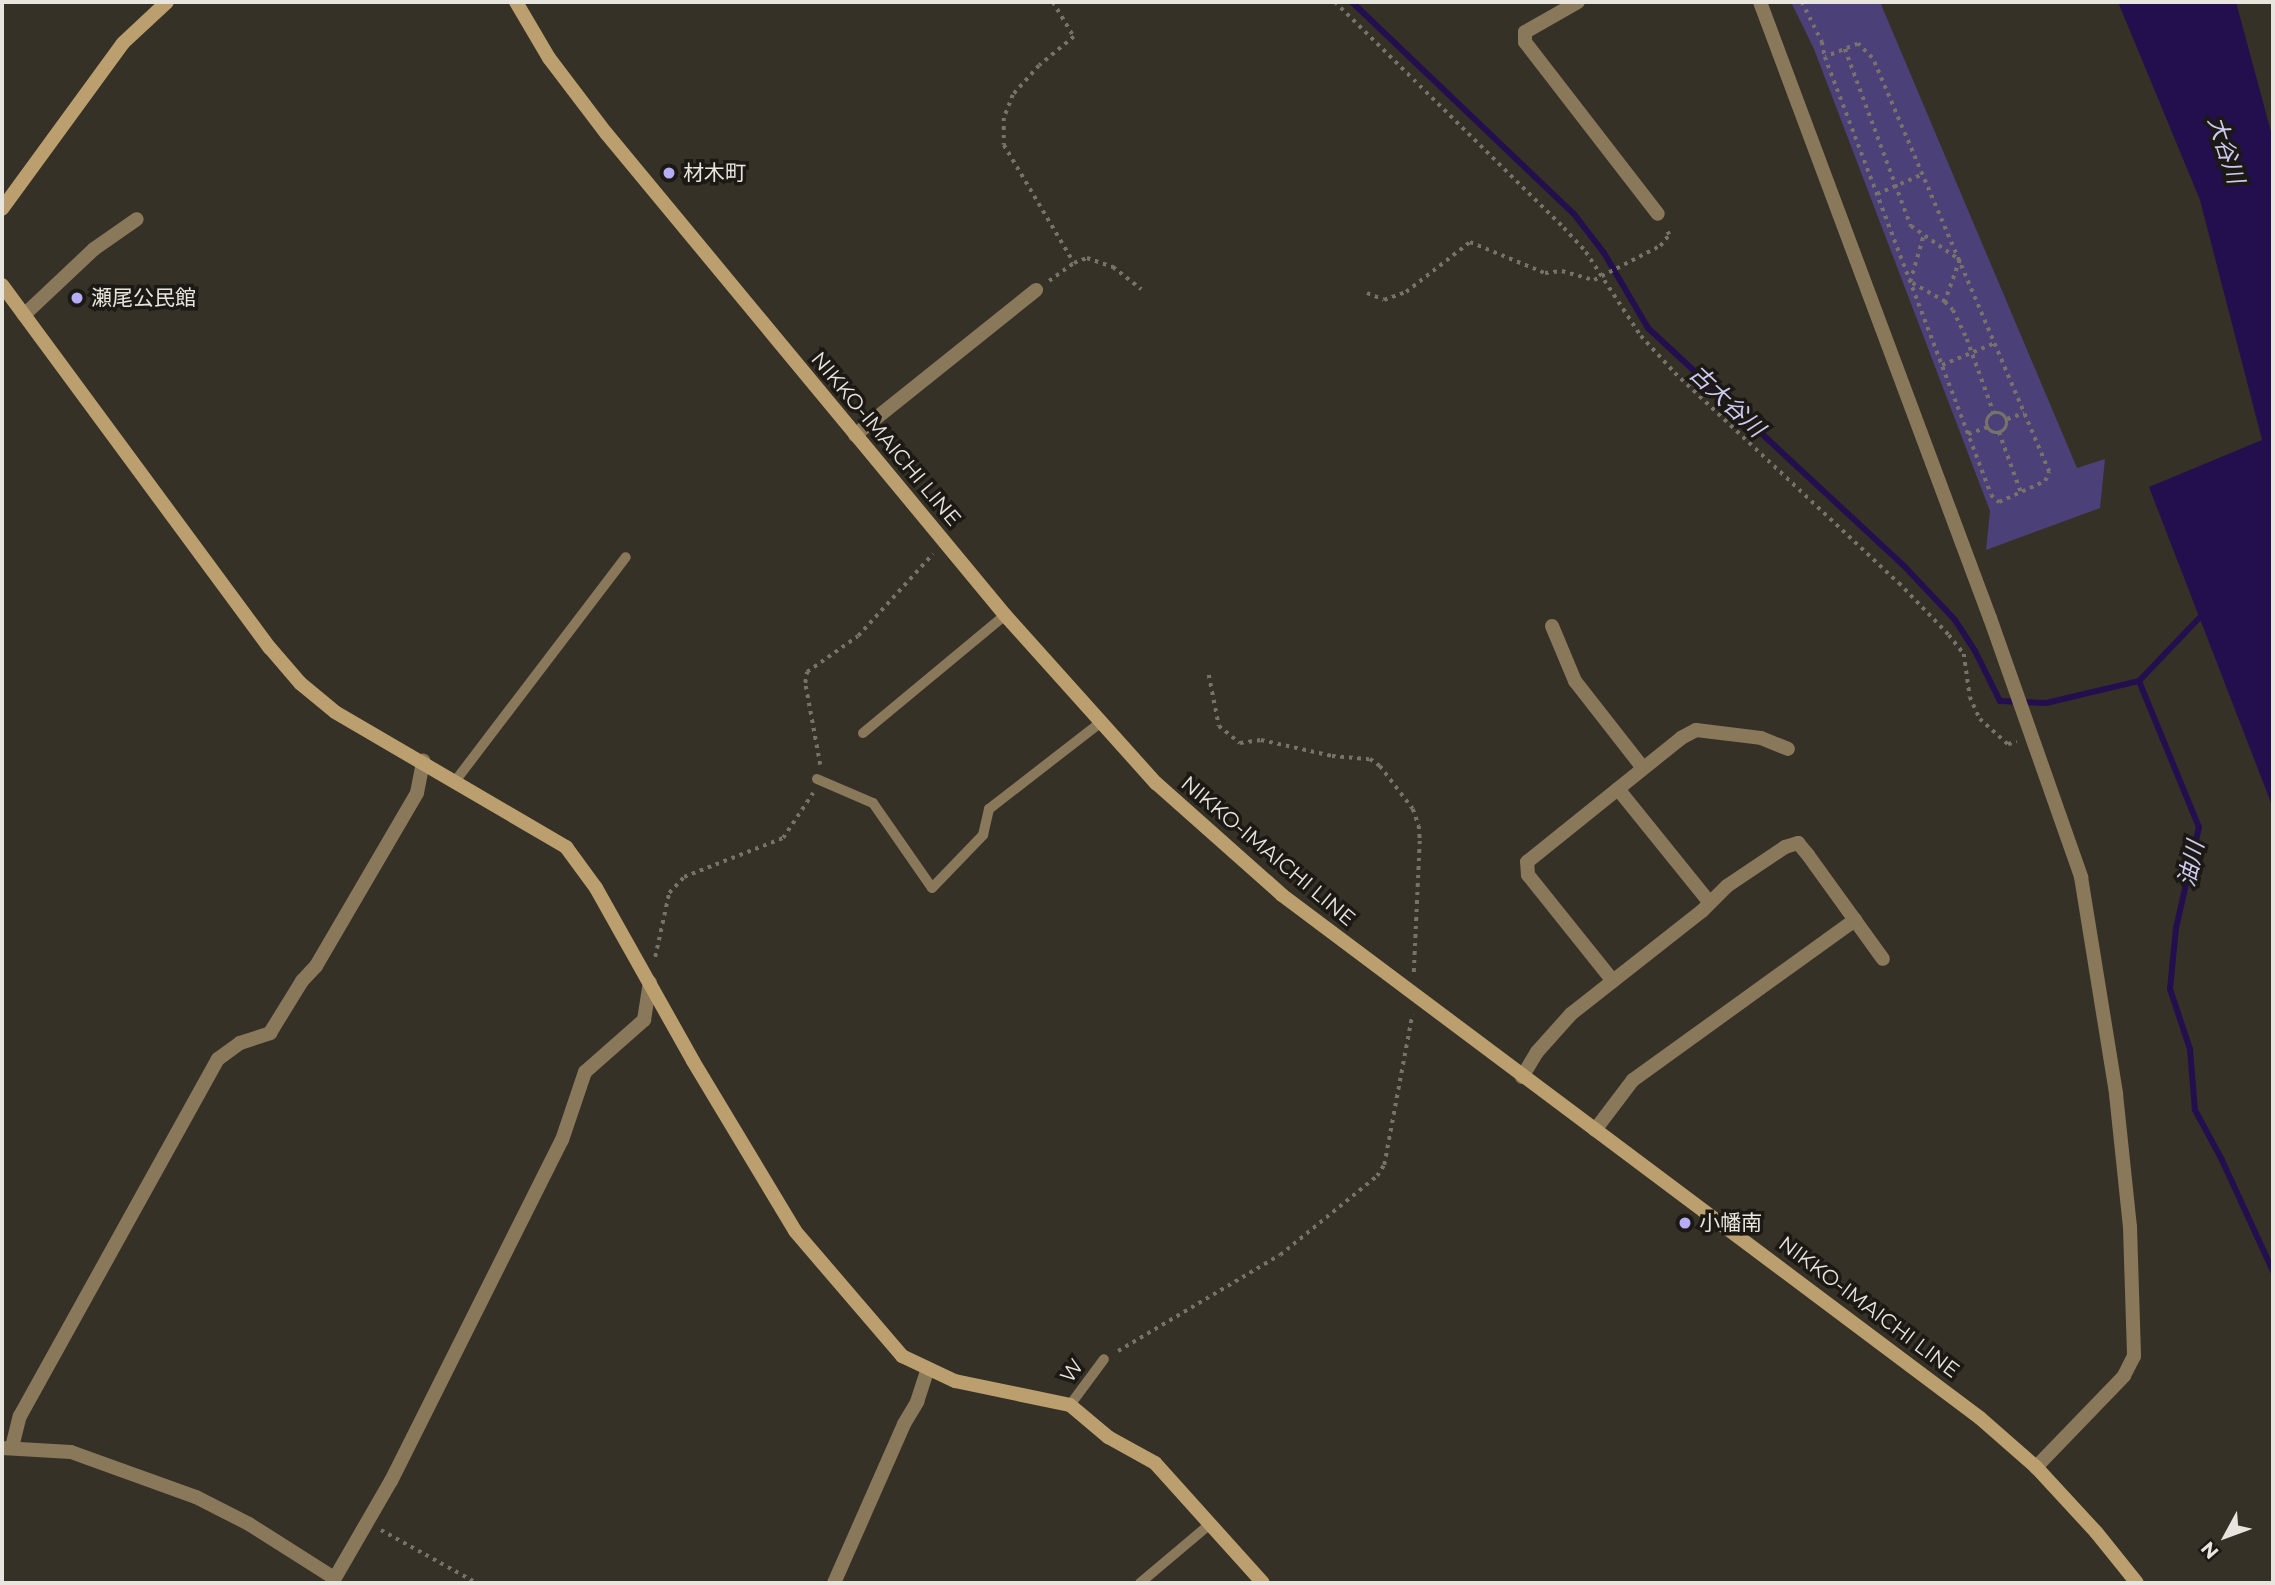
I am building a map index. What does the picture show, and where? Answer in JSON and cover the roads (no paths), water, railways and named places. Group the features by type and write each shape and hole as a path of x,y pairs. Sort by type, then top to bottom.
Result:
{"main road":[{"path":"2,209 123,43 167,2"},
{"name":"NIKKO-IMAICHI LINE","path":"516,2 549,58 606,133 1005,615 1156,783 1272,887 1522,1077 1923,1374 2036,1467 2096,1532 2137,1583"},
{"path":"2,285 270,648 300,683 335,712 424,761 566,847 596,888 795,1231 902,1356 955,1381 1070,1405 1108,1437 1155,1463 1259,1582"}],"street":[{"path":"1578,2 1525,33 1525,42 1658,214"},
{"path":"1760,2 2027,720 2081,877 2116,1094 2130,1227 2134,1356 2124,1376 2036,1467"},
{"path":"24,315 94,249 137,219"},
{"path":"855,435 1037,290"},
{"path":"1552,626 1575,681 1643,768"},
{"path":"1613,981 1528,875 1527,862 1643,768 1696,730 1761,738 1788,749"},
{"path":"424,761 417,793 316,966 302,981 270,1033 240,1043 218,1059 20,1416 7,1447 71,1452 196,1497 249,1524 333,1581 367,1522 562,1140 585,1072 644,1020 650,982"},
{"path":"1618,789 1710,903"},
{"path":"1522,1077 1537,1052 1572,1014 1710,903 1727,886 1785,847 1798,844 1883,959"},
{"path":"1595,1130 1633,1080 1855,920"},
{"path":"834,1583 904,1424 917,1402 928,1369"}],"lane":[{"path":"456,780 626,557"},
{"path":"863,733 1005,615"},
{"path":"817,779 873,803 932,888 983,835 989,809 1100,723"},
{"name":"W","path":"1070,1405 1104,1359"},
{"path":"1140,1583 1210,1524"}],"water":[{"name":"大谷川","path":"2118,2 2236,2 2273,139 2273,808 2149,487 2262,440 2200,200"}],"waterway":[{"name":"古大谷川","path":"1352,2 1574,214 1604,253 1648,328 1906,568 1955,620 1975,651 2000,701 2046,703 2139,681"},
{"name":"油川","path":"2139,681 2203,614"},
{"name":"油川","path":"2139,681 2199,827 2176,928 2170,989 2190,1049 2195,1110 2221,1158 2273,1271"}],"place":[{"name":"材木町","path":"669,173"},
{"name":"瀬尾公民館","path":"77,298"},
{"name":"小幡南","path":"1685,1223"}]}
